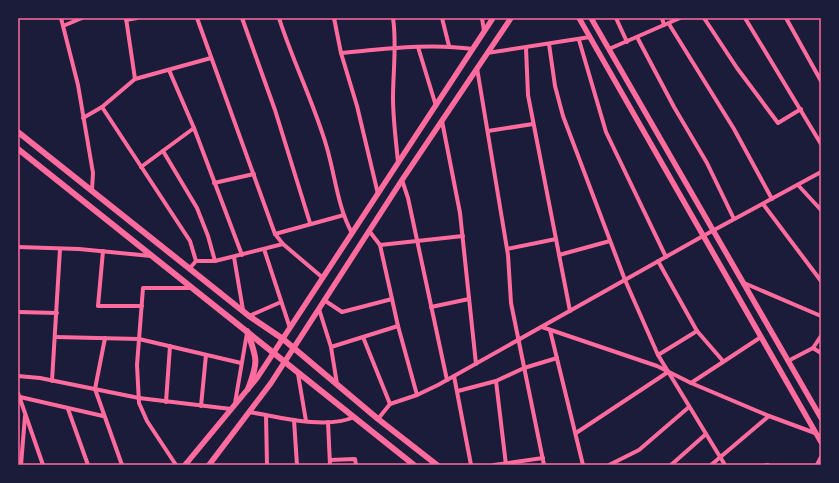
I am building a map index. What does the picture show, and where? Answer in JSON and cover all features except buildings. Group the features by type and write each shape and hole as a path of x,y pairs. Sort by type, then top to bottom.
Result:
{"main road":[{"path":"185,465 257,378 493,18"},
{"path":"209,465 284,362 370,232 402,180 511,18"},
{"path":"579,18 821,442"},
{"path":"591,18 821,418"},
{"path":"18,132 250,316 294,347 378,419 438,465"},
{"path":"18,149 247,331 298,374 414,465"},
{"path":"247,331 256,353 256,362 248,389"}],"street":[{"path":"61,18 78,85 93,173 92,190"},
{"path":"62,26 82,18"},
{"path":"135,79 126,19 137,18"},
{"path":"197,18 254,174 274,234 283,244 323,278"},
{"path":"242,18 275,110 310,223"},
{"path":"278,18 291,56 327,147 344,215 352,233"},
{"path":"334,18 341,53 357,106 378,194"},
{"path":"393,18 396,35 393,48 393,99 398,163"},
{"path":"442,18 449,46"},
{"path":"482,18 484,32"},
{"path":"616,18 627,42"},
{"path":"662,18 664,25"},
{"path":"608,49 680,18"},
{"path":"704,18 737,68 778,123 801,109"},
{"path":"745,18 821,144"},
{"path":"786,18 821,81"},
{"path":"669,24 734,129 772,198"},
{"path":"487,53 579,40 590,37"},
{"path":"637,37 674,107 707,163 734,220"},
{"path":"579,40 606,132 666,256"},
{"path":"548,44 555,86 563,116 625,280 658,355 725,465"},
{"path":"341,53 393,48 449,46 473,49"},
{"path":"418,47 436,106"},
{"path":"526,48 528,95 570,311"},
{"path":"83,118 102,107 135,79 211,58"},
{"path":"477,68 507,249 511,303 544,465"},
{"path":"169,70 194,128 242,255"},
{"path":"102,107 190,241 196,261"},
{"path":"442,121 453,174 463,236 476,364"},
{"path":"488,131 534,124"},
{"path":"141,167 194,128"},
{"path":"163,150 197,208 215,261"},
{"path":"378,419 390,404 417,395 447,380 666,256 821,172"},
{"path":"214,183 254,174"},
{"path":"402,180 408,198 447,380"},
{"path":"798,185 821,210"},
{"path":"763,204 821,281"},
{"path":"274,234 344,215"},
{"path":"370,232 380,245 398,326 417,395"},
{"path":"380,245 463,236"},
{"path":"507,249 556,239"},
{"path":"559,255 610,240"},
{"path":"190,268 196,261 215,261 283,244"},
{"path":"18,247 60,248 153,256"},
{"path":"52,381 60,248"},
{"path":"264,249 290,328"},
{"path":"103,251 98,306 142,306"},
{"path":"234,256 243,310"},
{"path":"658,261 697,331 724,361"},
{"path":"743,283 821,316"},
{"path":"176,465 147,421 139,398 137,365 143,288 192,288"},
{"path":"324,300 342,312 392,299"},
{"path":"431,307 469,299"},
{"path":"250,316 281,302"},
{"path":"319,309 331,348 337,384"},
{"path":"18,312 56,313"},
{"path":"331,348 398,326"},
{"path":"542,327 642,361 770,416 816,433"},
{"path":"550,330 584,465"},
{"path":"235,405 247,331"},
{"path":"658,355 697,331"},
{"path":"788,361 813,348 821,336"},
{"path":"55,337 139,339 241,363"},
{"path":"363,337 390,404"},
{"path":"691,383 761,337"},
{"path":"105,338 95,389 103,416 122,465"},
{"path":"166,402 170,346"},
{"path":"813,348 821,353"},
{"path":"201,406 206,355"},
{"path":"458,391 496,381 524,368 557,358"},
{"path":"576,433 668,372"},
{"path":"298,374 306,421"},
{"path":"18,376 139,398 231,410"},
{"path":"454,376 471,465"},
{"path":"496,381 506,464"},
{"path":"19,395 103,416"},
{"path":"19,395 43,465"},
{"path":"609,465 639,450 689,406"},
{"path":"68,408 88,465"},
{"path":"248,412 306,421 343,422 354,417"},
{"path":"21,465 25,413"},
{"path":"266,415 267,465"},
{"path":"711,465 770,416"},
{"path":"294,420 297,465"},
{"path":"328,422 330,463 355,459 356,465"},
{"path":"671,465 706,434"},
{"path":"818,465 821,456"},
{"path":"494,465 542,458"},
{"path":"621,460 624,465"}]}
